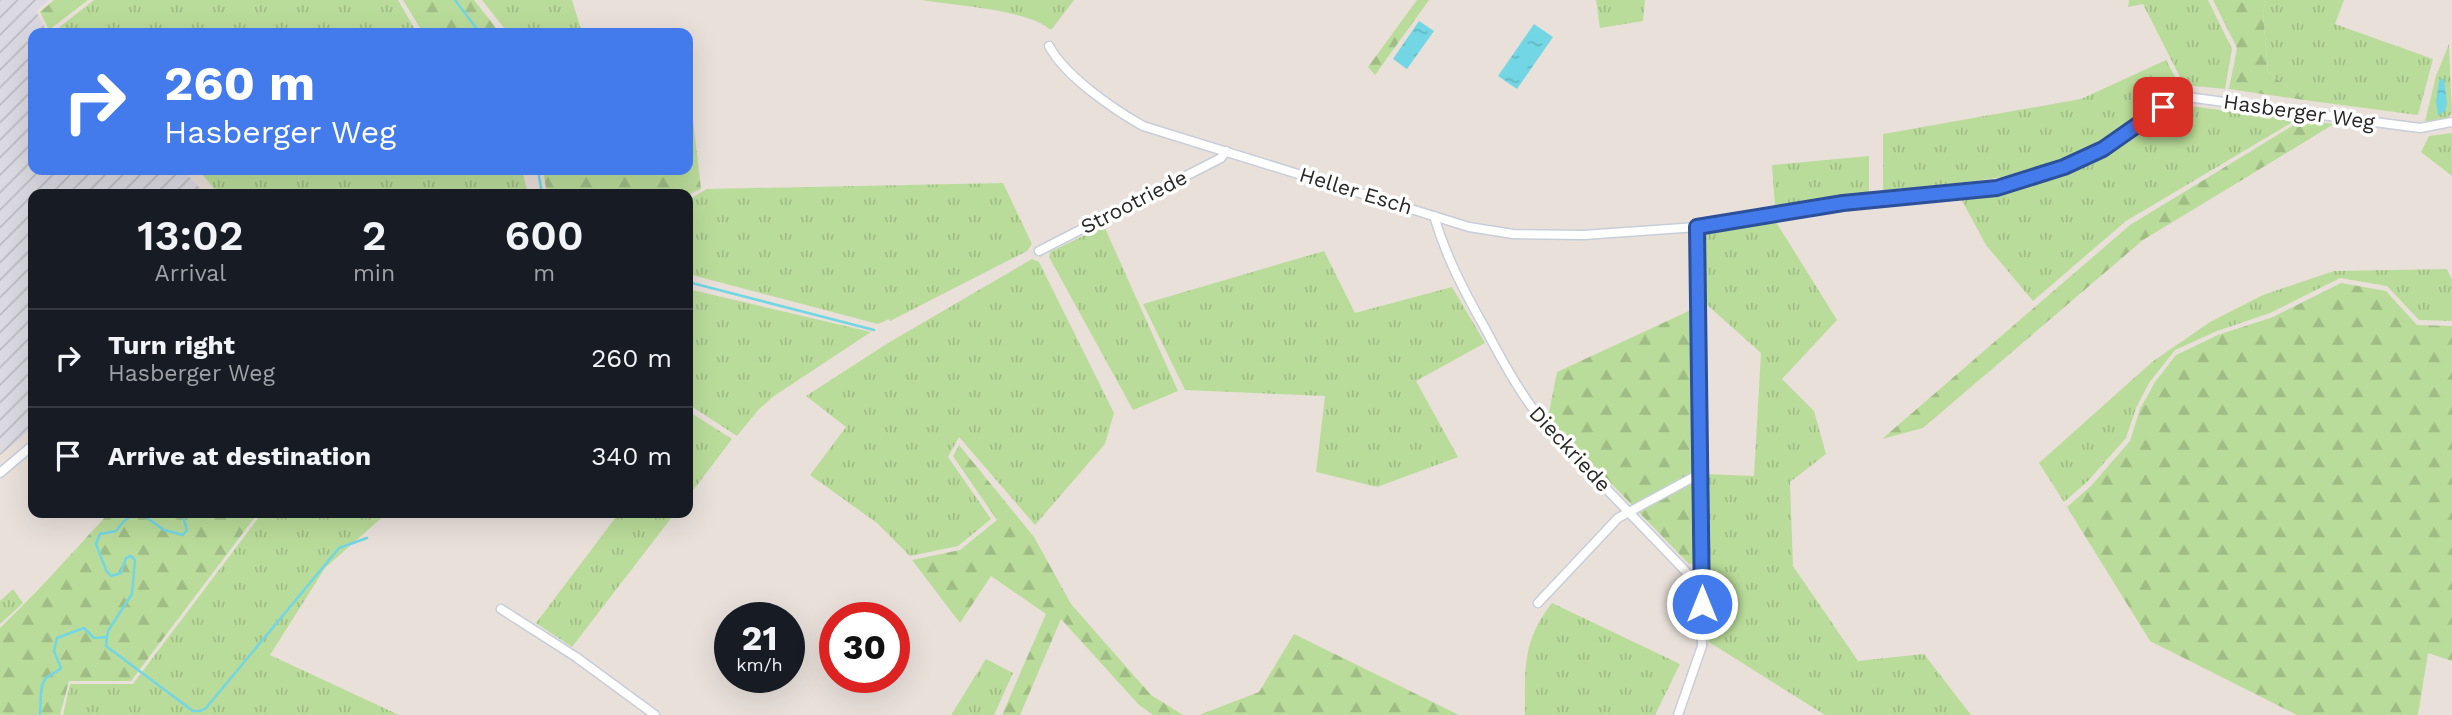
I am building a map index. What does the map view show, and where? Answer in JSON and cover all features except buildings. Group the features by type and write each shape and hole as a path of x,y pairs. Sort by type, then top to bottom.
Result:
{"street":[{"name":"Heller Esch","path":"1049,47 1060,64 1115,110 1143,126 1469,227 1513,234 1584,235 1697,227"},
{"name":"Hasberger Weg","path":"1697,227 1843,203 1997,188 2064,167 2103,149 2163,107 2187,97 2420,128 2452,122"},
{"name":"Strootriede","path":"1039,251 1221,158 1226,151"},
{"name":"Dieckriede","path":"1434,216 1443,246 1466,293 1528,403 1547,427 1693,579 1702,582"},
{"path":"1678,715 1702,646 1697,227"},
{"path":"0,473 28,449"},
{"path":"1538,603 1618,518 1701,473"},
{"path":"501,609 576,657 655,715"}],"shaded area":[{"path":"0,0 49,0 36,11 45,28 28,28 28,175 187,175 201,189 28,189 28,432 0,455"}],"green space":[{"path":"54,0 88,0 52,28 48,28 40,12"},
{"path":"94,0 398,0 414,28 58,28"},
{"path":"403,0 474,0 496,28 420,28"},
{"path":"482,0 572,0 580,28 504,28"},
{"path":"922,0 1074,0 1052,29 1049,29 1025,17 1008,13"},
{"path":"1417,0 1429,0 1375,75 1368,67"},
{"path":"1596,0 1645,0 1643,21 1600,28"},
{"path":"2129,0 2208,0 2232,49 2225,89 2184,85 2143,4 2128,7"},
{"path":"2213,0 2266,0 2263,12 2268,72 2304,100 2229,89 2237,48"},
{"path":"2266,0 2344,0 2335,24 2433,59 2418,115 2304,100 2268,72 2263,12"},
{"path":"2449,44 2452,114 2440,122 2425,121 2436,76"},
{"path":"2166,60 2180,86 2124,128 2078,154 2019,174 1883,190 1883,134 2081,99"},
{"path":"2190,106 2296,120 2126,221 2033,301 1986,245 1960,197 1997,196 2066,175 2107,157 2165,115"},
{"path":"693,119 701,189 693,193 693,189 546,189 544,175 693,175"},
{"path":"2302,120 2334,124 2143,240 1923,428 1882,439 2130,225"},
{"path":"2452,133 2452,176 2421,152 2429,136"},
{"path":"1869,156 1869,192 1775,206 1772,165"},
{"path":"203,175 523,175 527,189 214,189"},
{"path":"1003,183 1032,244 1027,251 890,321 889,319 878,324 693,275 693,197 707,189"},
{"path":"1776,222 1837,320 1782,379 1814,411 1826,454 1790,482 1793,566 1858,661 1924,654 1971,715 1825,715 1709,642 1706,474 1754,476 1761,353 1705,303 1706,234"},
{"path":"1104,226 1178,391 1133,410 1049,257 1050,252"},
{"path":"1324,251 1355,313 1452,287 1485,343 1416,381 1458,457 1377,487 1316,472 1325,396 1185,390 1143,304"},
{"path":"1032,259 1039,262 1114,413 1105,444 1035,525 959,437 948,457 991,519 958,546 910,556 877,523 810,475 846,427 806,396 888,343"},
{"path":"2447,269 2452,280 2452,321 2419,320 2387,286 2340,278 2270,313 2217,331 2175,350 2149,383 2136,408 2126,438 2088,481 2064,502 2039,463 2152,362 2210,322 2263,295 2334,271"},
{"path":"2341,283 2386,291 2417,325 2452,326 2452,661 2428,653 2418,715 2297,715 2150,641 2067,507 2091,486 2130,441 2140,409 2155,382 2176,355 2218,335 2273,317"},
{"path":"693,290 871,332 774,396 759,409 737,436 693,407"},
{"path":"1691,310 1702,562 1689,564 1548,418 1557,372"},
{"path":"693,414 732,439 693,490"},
{"path":"959,445 1034,537 1071,604 1151,695 1183,715 1153,715 1139,705 1061,619 1020,715 1002,715 1046,614 991,576 960,623 912,560 960,550 997,520 953,456"},
{"path":"104,518 254,518 131,681 69,681 60,715 0,715 0,628"},
{"path":"258,518 381,518 325,568 270,655 399,715 63,715 70,684 133,684"},
{"path":"615,518 671,518 572,647 536,623"},
{"path":"13,589 23,603 0,624 0,601"},
{"path":"1552,603 1680,664 1655,715 1525,715 1526,669 1530,643"},
{"path":"1294,634 1459,715 1199,715 1259,692"},
{"path":"986,659 1013,673 994,715 951,715"}],"water":[{"path":"1419,21 1434,31 1407,69 1393,59"},
{"path":"1534,24 1553,37 1517,89 1498,76"},
{"path":"2444,78 2447,104 2445,111 2438,116 2436,101 2439,81"}],"waterway":[{"path":"455,0 476,28"},
{"path":"539,175 541,189"},
{"path":"693,283 874,330"},
{"path":"40,715 44,681 61,668 54,651 57,638 84,628 94,638 107,637 108,631 132,594 135,560 131,556 126,558 121,573 111,576 96,544 100,534 116,531 129,518"},
{"path":"147,518 164,530 183,535 187,530 184,518"},
{"path":"107,637 106,646 193,711 200,711 206,708 339,548 367,538"}],"route":[{"path":"1702,604 1697,227 1843,203 1997,188 2064,167 2103,149 2163,107"}]}
